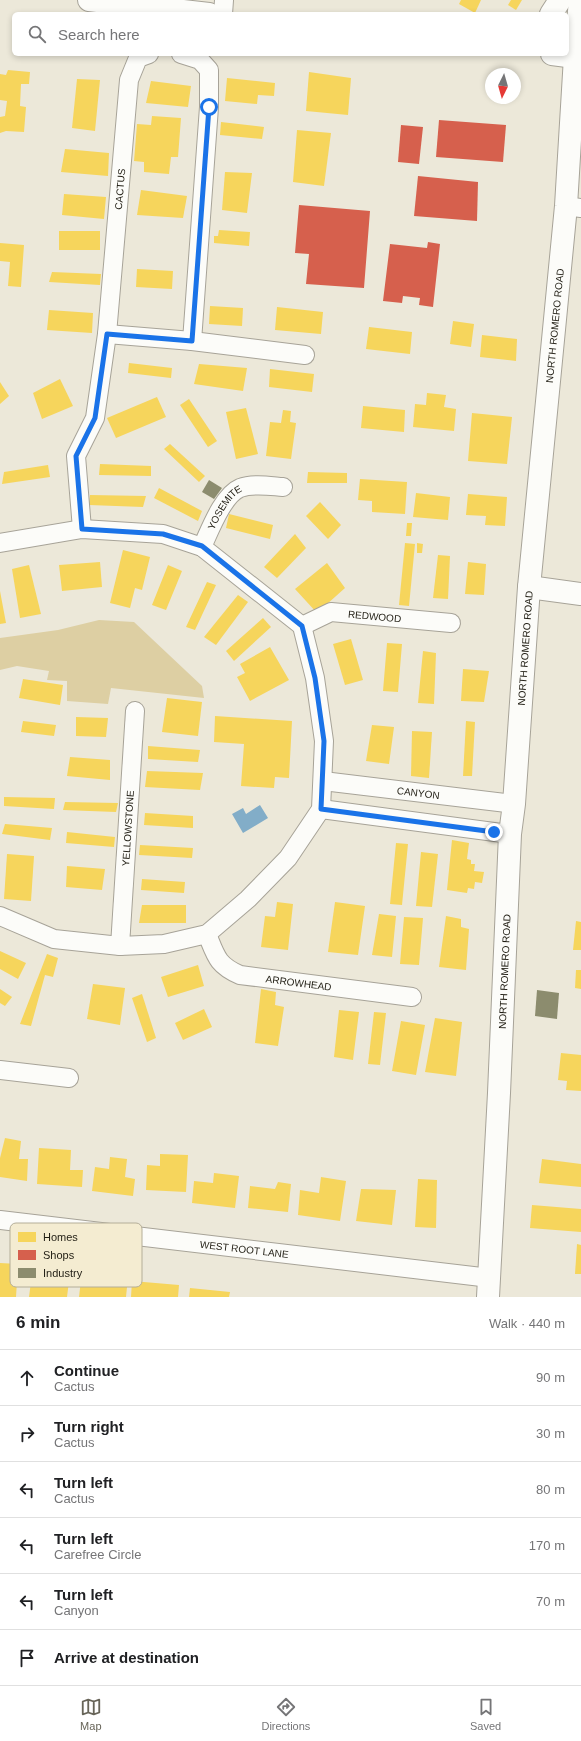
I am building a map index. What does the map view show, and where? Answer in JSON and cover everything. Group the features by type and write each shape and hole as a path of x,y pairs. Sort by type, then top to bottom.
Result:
{"street":[{"path":"89,0 192,12"},
{"path":"223,12 224,0"},
{"path":"552,12 560,0"},
{"name":"NORTH ROMERO ROAD","path":"489,1288 510,834 514,804 529,587 574,207 575,57 580,0"},
{"name":"CACTUS","path":"82,529 76,456 95,418 107,334 129,80 138,58 144,56"},
{"path":"187,56 200,60 209,70 209,107 192,341"},
{"path":"567,56 575,57"},
{"path":"107,334 192,341 305,355"},
{"name":"YOSEMITE","path":"202,546 231,493 241,488 257,485 283,487"},
{"path":"0,542 82,529 163,534 202,546 302,626 315,678 324,741 321,809 288,858 248,899 207,934 164,944 120,946 54,939 0,916"},
{"path":"529,587 581,594"},
{"name":"REDWOOD","path":"302,626 331,612 451,623"},
{"name":"YELLOWSTONE","path":"120,946 135,711"},
{"name":"CANYON","path":"323,781 514,804"},
{"path":"321,809 510,834"},
{"name":"ARROWHEAD","path":"207,934 218,961 227,970 240,975 412,997"},
{"path":"0,1070 69,1078"},
{"name":"WEST ROOT LANE","path":"0,1220 22,1223"},
{"name":"WEST ROOT LANE","path":"142,1240 489,1288"}],"shaded area":[{"path":"99,620 134,622 202,686 204,698 111,688 108,704 67,701 67,681 47,680 49,671 17,666 0,670 0,638 58,630"}],"water":[{"path":"260,805 268,818 243,833 232,814 243,808 246,814"}],"building: Homes":[{"path":"461,0 481,0 475,12 459,4"},
{"path":"511,0 522,0 516,10 508,5"},
{"path":"8,70 30,72 29,84 21,84 20,106 26,107 24,132 6,131 0,133 0,117 5,116 7,101 0,100 0,74 6,75"},
{"path":"309,72 351,78 348,115 306,111"},
{"path":"227,78 275,83 274,96 258,95 257,104 225,101"},
{"path":"77,79 100,80 95,131 72,128"},
{"path":"151,81 191,86 188,107 146,103"},
{"path":"152,116 181,118 178,157 171,157 169,174 144,172 144,162 134,161 137,124 151,125"},
{"path":"221,122 264,127 262,139 220,135"},
{"path":"297,130 331,133 324,186 293,182"},
{"path":"65,149 109,153 108,176 61,172"},
{"path":"225,172 252,173 247,213 222,210"},
{"path":"141,190 187,196 183,218 137,215"},
{"path":"64,194 106,197 104,219 62,215"},
{"path":"219,230 250,232 249,246 214,243 214,236 218,236"},
{"path":"59,231 100,231 100,250 59,250"},
{"path":"0,243 24,245 21,287 8,286 10,262 0,261"},
{"path":"137,269 173,271 172,289 136,287"},
{"path":"52,272 101,274 100,285 49,282"},
{"path":"210,306 243,308 242,326 209,324"},
{"path":"277,307 323,312 321,334 275,330"},
{"path":"49,310 93,313 92,333 47,330"},
{"path":"453,321 474,324 471,347 450,344"},
{"path":"369,327 412,332 410,354 366,349"},
{"path":"482,335 517,339 516,361 480,357"},
{"path":"129,363 172,368 171,378 128,373"},
{"path":"199,364 247,368 243,391 194,384"},
{"path":"270,369 314,374 312,392 269,387"},
{"path":"60,379 73,406 42,419 33,393"},
{"path":"0,382 9,396 0,404"},
{"path":"427,393 446,395 444,407 456,409 454,431 413,427 415,404 426,405"},
{"path":"157,397 166,417 116,438 107,418"},
{"path":"189,399 217,441 208,447 180,405"},
{"path":"363,406 405,410 404,432 361,428"},
{"path":"246,408 258,454 236,459 226,412"},
{"path":"283,410 291,411 290,422 296,423 291,459 266,456 270,422 281,423"},
{"path":"472,413 512,417 507,464 468,461"},
{"path":"170,444 205,476 199,482 164,449"},
{"path":"100,464 151,466 151,476 99,475"},
{"path":"48,465 50,477 2,484 4,472"},
{"path":"308,472 347,473 347,483 307,483"},
{"path":"360,479 407,482 405,514 372,512 372,501 358,500"},
{"path":"159,488 202,511 198,521 154,498"},
{"path":"416,493 450,497 448,520 413,517"},
{"path":"468,494 507,497 505,526 485,525 486,516 466,515"},
{"path":"90,495 146,496 143,507 89,505"},
{"path":"320,502 341,525 328,539 306,516"},
{"path":"229,514 273,525 270,539 226,528"},
{"path":"407,523 412,523 411,536 406,536"},
{"path":"295,534 306,548 277,578 264,567"},
{"path":"405,543 415,544 409,606 399,605"},
{"path":"417,543 423,544 422,553 417,553"},
{"path":"123,550 150,557 142,590 135,588 130,608 110,603"},
{"path":"438,555 450,556 448,599 433,598"},
{"path":"100,562 102,587 62,591 59,565"},
{"path":"468,562 486,564 484,595 465,594"},
{"path":"327,563 345,588 317,613 295,589"},
{"path":"29,565 41,614 20,618 12,569"},
{"path":"168,565 182,571 166,610 152,605"},
{"path":"207,582 216,585 195,630 186,627"},
{"path":"0,591 6,623 0,624"},
{"path":"238,595 248,602 216,645 204,637"},
{"path":"263,618 271,627 234,661 226,651"},
{"path":"351,639 363,680 345,685 333,644"},
{"path":"387,643 402,644 398,692 383,691"},
{"path":"270,647 289,680 250,701 237,677 245,673 240,664"},
{"path":"423,651 436,653 434,704 418,703"},
{"path":"463,669 489,671 484,702 461,701"},
{"path":"23,679 63,685 60,705 19,698"},
{"path":"167,698 202,702 198,736 162,732"},
{"path":"215,716 292,721 289,778 275,777 274,788 241,786 244,744 214,742"},
{"path":"76,717 108,718 106,737 76,736"},
{"path":"23,721 56,725 54,736 21,732"},
{"path":"466,721 475,722 472,776 463,776"},
{"path":"372,725 394,727 389,764 366,761"},
{"path":"412,731 432,732 429,778 411,776"},
{"path":"148,746 200,750 198,762 148,759"},
{"path":"70,757 110,760 110,780 67,776"},
{"path":"147,771 203,773 200,790 145,787"},
{"path":"4,797 55,798 54,809 4,806"},
{"path":"65,802 118,803 116,812 63,810"},
{"path":"145,813 193,816 193,828 144,825"},
{"path":"5,824 52,828 50,840 2,834"},
{"path":"67,832 115,837 114,847 66,843"},
{"path":"452,840 469,843 467,859 471,860 471,864 475,864 474,871 484,872 482,883 475,882 474,889 468,888 467,893 447,890"},
{"path":"396,843 408,844 402,905 390,904"},
{"path":"140,845 193,848 192,858 139,855"},
{"path":"421,852 438,854 432,907 416,906"},
{"path":"7,854 34,856 31,901 4,899"},
{"path":"67,866 105,869 102,890 66,887"},
{"path":"142,879 185,882 184,893 141,890"},
{"path":"277,902 293,904 288,950 261,947 265,916 275,917"},
{"path":"335,902 365,906 358,955 328,952"},
{"path":"142,905 186,905 186,923 139,923"},
{"path":"379,914 396,916 392,957 372,955"},
{"path":"446,916 461,919 461,927 469,929 466,970 439,967"},
{"path":"404,917 423,918 419,965 400,964"},
{"path":"576,921 581,922 581,950 573,950"},
{"path":"0,951 26,963 18,979 0,969"},
{"path":"47,954 58,958 53,977 45,975 31,1026 20,1024"},
{"path":"198,965 204,986 168,997 161,977"},
{"path":"576,970 581,970 581,989 575,988"},
{"path":"93,984 125,988 120,1025 87,1019"},
{"path":"0,989 12,997 5,1006 0,1003"},
{"path":"261,989 276,992 275,1005 284,1007 278,1046 255,1043"},
{"path":"142,994 156,1038 147,1042 132,998"},
{"path":"204,1009 212,1027 183,1040 175,1023"},
{"path":"339,1010 359,1012 353,1060 334,1057"},
{"path":"374,1012 386,1013 380,1065 368,1064"},
{"path":"435,1018 462,1022 456,1076 425,1072"},
{"path":"401,1021 425,1025 416,1075 392,1071"},
{"path":"561,1053 581,1055 581,1091 566,1090 567,1081 558,1080"},
{"path":"5,1138 21,1141 19,1159 28,1159 27,1181 0,1177 0,1158"},
{"path":"39,1148 71,1150 70,1170 83,1170 82,1187 37,1184"},
{"path":"160,1154 188,1155 186,1192 146,1190 147,1165 160,1166"},
{"path":"110,1157 127,1159 125,1177 135,1179 133,1196 92,1191 95,1167 109,1169"},
{"path":"542,1159 581,1164 581,1187 539,1183"},
{"path":"214,1173 239,1176 235,1208 192,1203 194,1181 213,1183"},
{"path":"321,1177 346,1181 340,1221 298,1215 300,1190 319,1193"},
{"path":"418,1179 437,1180 436,1228 415,1227"},
{"path":"278,1182 291,1184 288,1212 248,1208 250,1186 275,1189"},
{"path":"361,1189 396,1190 392,1225 356,1221"},
{"path":"532,1205 581,1209 581,1232 530,1228"},
{"path":"577,1244 581,1245 581,1274 575,1274"},
{"path":"0,1263 10,1264 10,1287 17,1287 16,1297 0,1297"},
{"path":"142,1282 179,1285 178,1297 131,1297 132,1287 142,1287"},
{"path":"30,1287 68,1287 67,1297 29,1297"},
{"path":"80,1287 127,1287 126,1297 79,1297"},
{"path":"190,1288 230,1292 229,1297 189,1297"}],"building: Shops":[{"path":"439,120 506,125 503,162 436,157"},
{"path":"401,125 423,127 419,164 398,162"},
{"path":"418,176 478,182 477,221 414,216"},
{"path":"299,205 370,211 364,288 306,284 309,254 295,253"},
{"path":"428,242 440,244 433,307 419,305 420,298 403,296 402,303 383,301 390,244 427,248"}],"building: Industry":[{"path":"209,480 222,488 214,499 202,492"},
{"path":"537,990 559,993 557,1019 535,1016"}],"route":[{"path":"209,107 192,341 107,334 95,418 76,456 82,529 163,534 202,546 302,626 315,678 324,741 321,809 494,832"}]}
